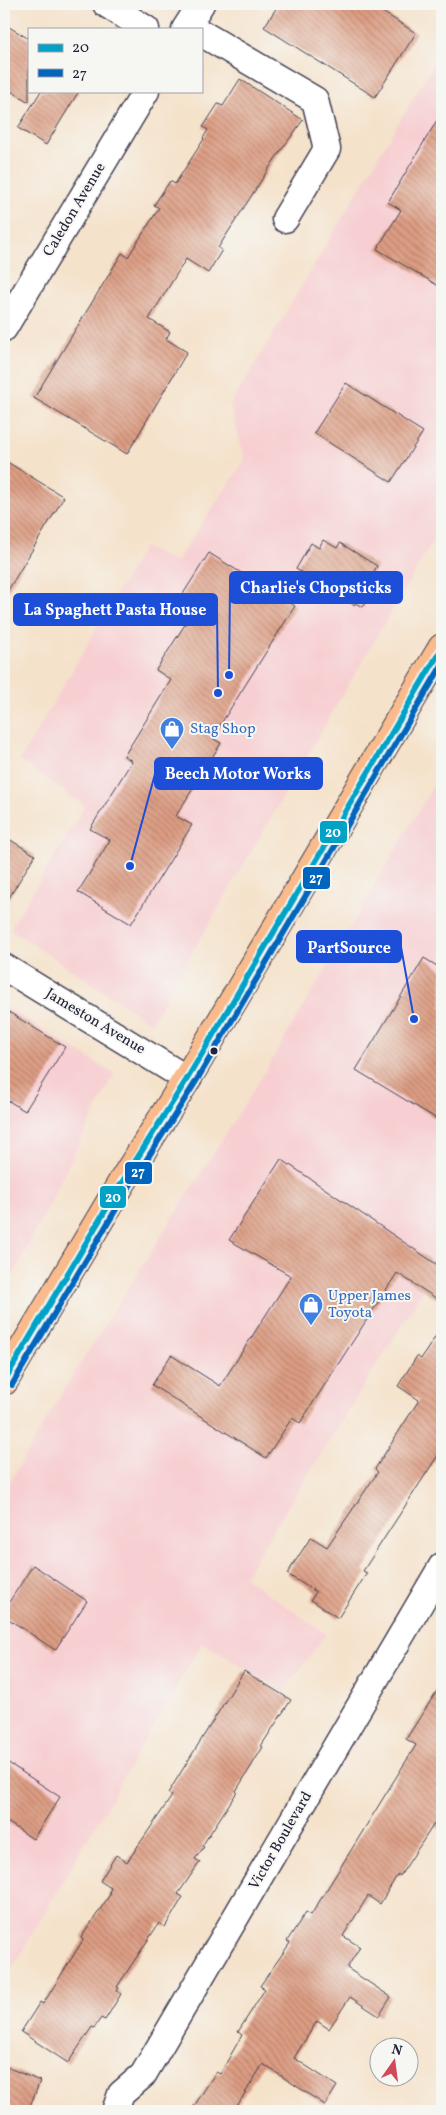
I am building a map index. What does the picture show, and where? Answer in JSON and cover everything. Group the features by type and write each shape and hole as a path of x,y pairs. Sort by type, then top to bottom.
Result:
{"main road":[{"path":"4,1381 121,1184 187,1078 442,648"}],"street":[{"path":"106,4 144,28"},
{"path":"202,29 315,100 327,149 284,219"},
{"name":"Caledon Avenue","path":"4,328 145,92"},
{"name":"Jameston Avenue","path":"4,967 187,1078"},
{"name":"Victor Boulevard","path":"115,2111 121,2094 143,2075 442,1566"}],"shaded area":[{"path":"442,50 442,525 151,1023 10,929 85,806 20,760 144,547 176,562 245,460 230,406"},
{"path":"442,771 442,1261 244,1577 326,1634 283,1691 202,1643 4,1982 4,1492 68,1383 263,1075"},
{"path":"4,1005 114,1074 4,1294"}],"building":[{"path":"279,4 370,4 416,33 375,97 264,27"},
{"path":"4,24 28,38 29,102 4,87"},
{"path":"240,79 303,120 275,159 218,248 222,250 208,273 186,259 149,319 170,332 166,339 187,352 127,454 34,398 122,253 128,257 159,208 154,205 170,181 175,184 204,139 208,130 203,127 218,104 223,106"},
{"path":"40,92 78,92 46,145 18,128"},
{"path":"442,112 442,288 377,249 401,210 388,202"},
{"path":"346,383 423,432 391,482 314,433"},
{"path":"4,460 64,497 4,597"},
{"path":"323,540 337,548 340,543 377,566 368,582 376,586 363,607 355,603 354,605 296,569 311,543 319,548"},
{"path":"209,553 295,606 212,738 221,743 176,816 192,825 131,924 78,892 110,840 90,829 132,761 124,756 171,680 156,670 191,615 176,605"},
{"path":"4,836 35,855 4,906"},
{"path":"424,958 442,969 442,1122 356,1070"},
{"path":"4,1009 65,1047 25,1111 4,1098"},
{"name":"Upper James Toyota","path":"281,1159 442,1268 442,1302 397,1273 300,1423 292,1418 266,1458 152,1385 171,1355 220,1386 291,1276 229,1240"},
{"path":"442,1326 442,1449 363,1571 367,1573 338,1618 311,1600 316,1592 287,1574 311,1537 327,1547 378,1472 375,1469 419,1400 398,1386 417,1356 421,1359"},
{"path":"33,1565 87,1601 55,1650 4,1616 4,1610"},
{"path":"244,1671 291,1700 261,1746 263,1747 237,1792 202,1846 204,1847 195,1859 200,1862 178,1894 183,1897 165,1927 159,1923 117,1987 119,1988 117,1991 121,1994 105,2020 101,2018 94,2028 92,2027 68,2063 21,2032 40,2002 43,2004 83,1940 81,1938 111,1893 109,1892 111,1888 100,1881 116,1855 127,1862 172,1796 168,1793"},
{"path":"442,1683 442,1830 434,1824 400,1876 398,1874 380,1904 368,1896 343,1936 360,1947 347,1968 391,1997 379,2016 350,1997 329,2029 317,2021 294,2058 337,2086 325,2105 263,2064 234,2111 191,2111 216,2072 220,2074 242,2035 238,2032 265,1989 260,1986 290,1943 287,1941 306,1912 311,1915 416,1745 406,1739"},
{"path":"4,1760 60,1797 33,1839 4,1820"},
{"path":"4,2066 40,2081 28,2111 4,2111"}],"transit line":[{"name":"20","path":"4,1381 121,1184 187,1079 442,648"},
{"name":"27","path":"12,1385 128,1189 195,1083 442,665"}],"place":[{"name":"Charlie's Chopsticks","path":"229,675"},
{"name":"La Spaghett Pasta House","path":"218,693"},
{"name":"Stag Shop","path":"172,750"},
{"name":"Beech Motor Works","path":"130,866"},
{"name":"PartSource","path":"414,1019"},
{"name":"Upper James Toyota","path":"311,1326"}]}
